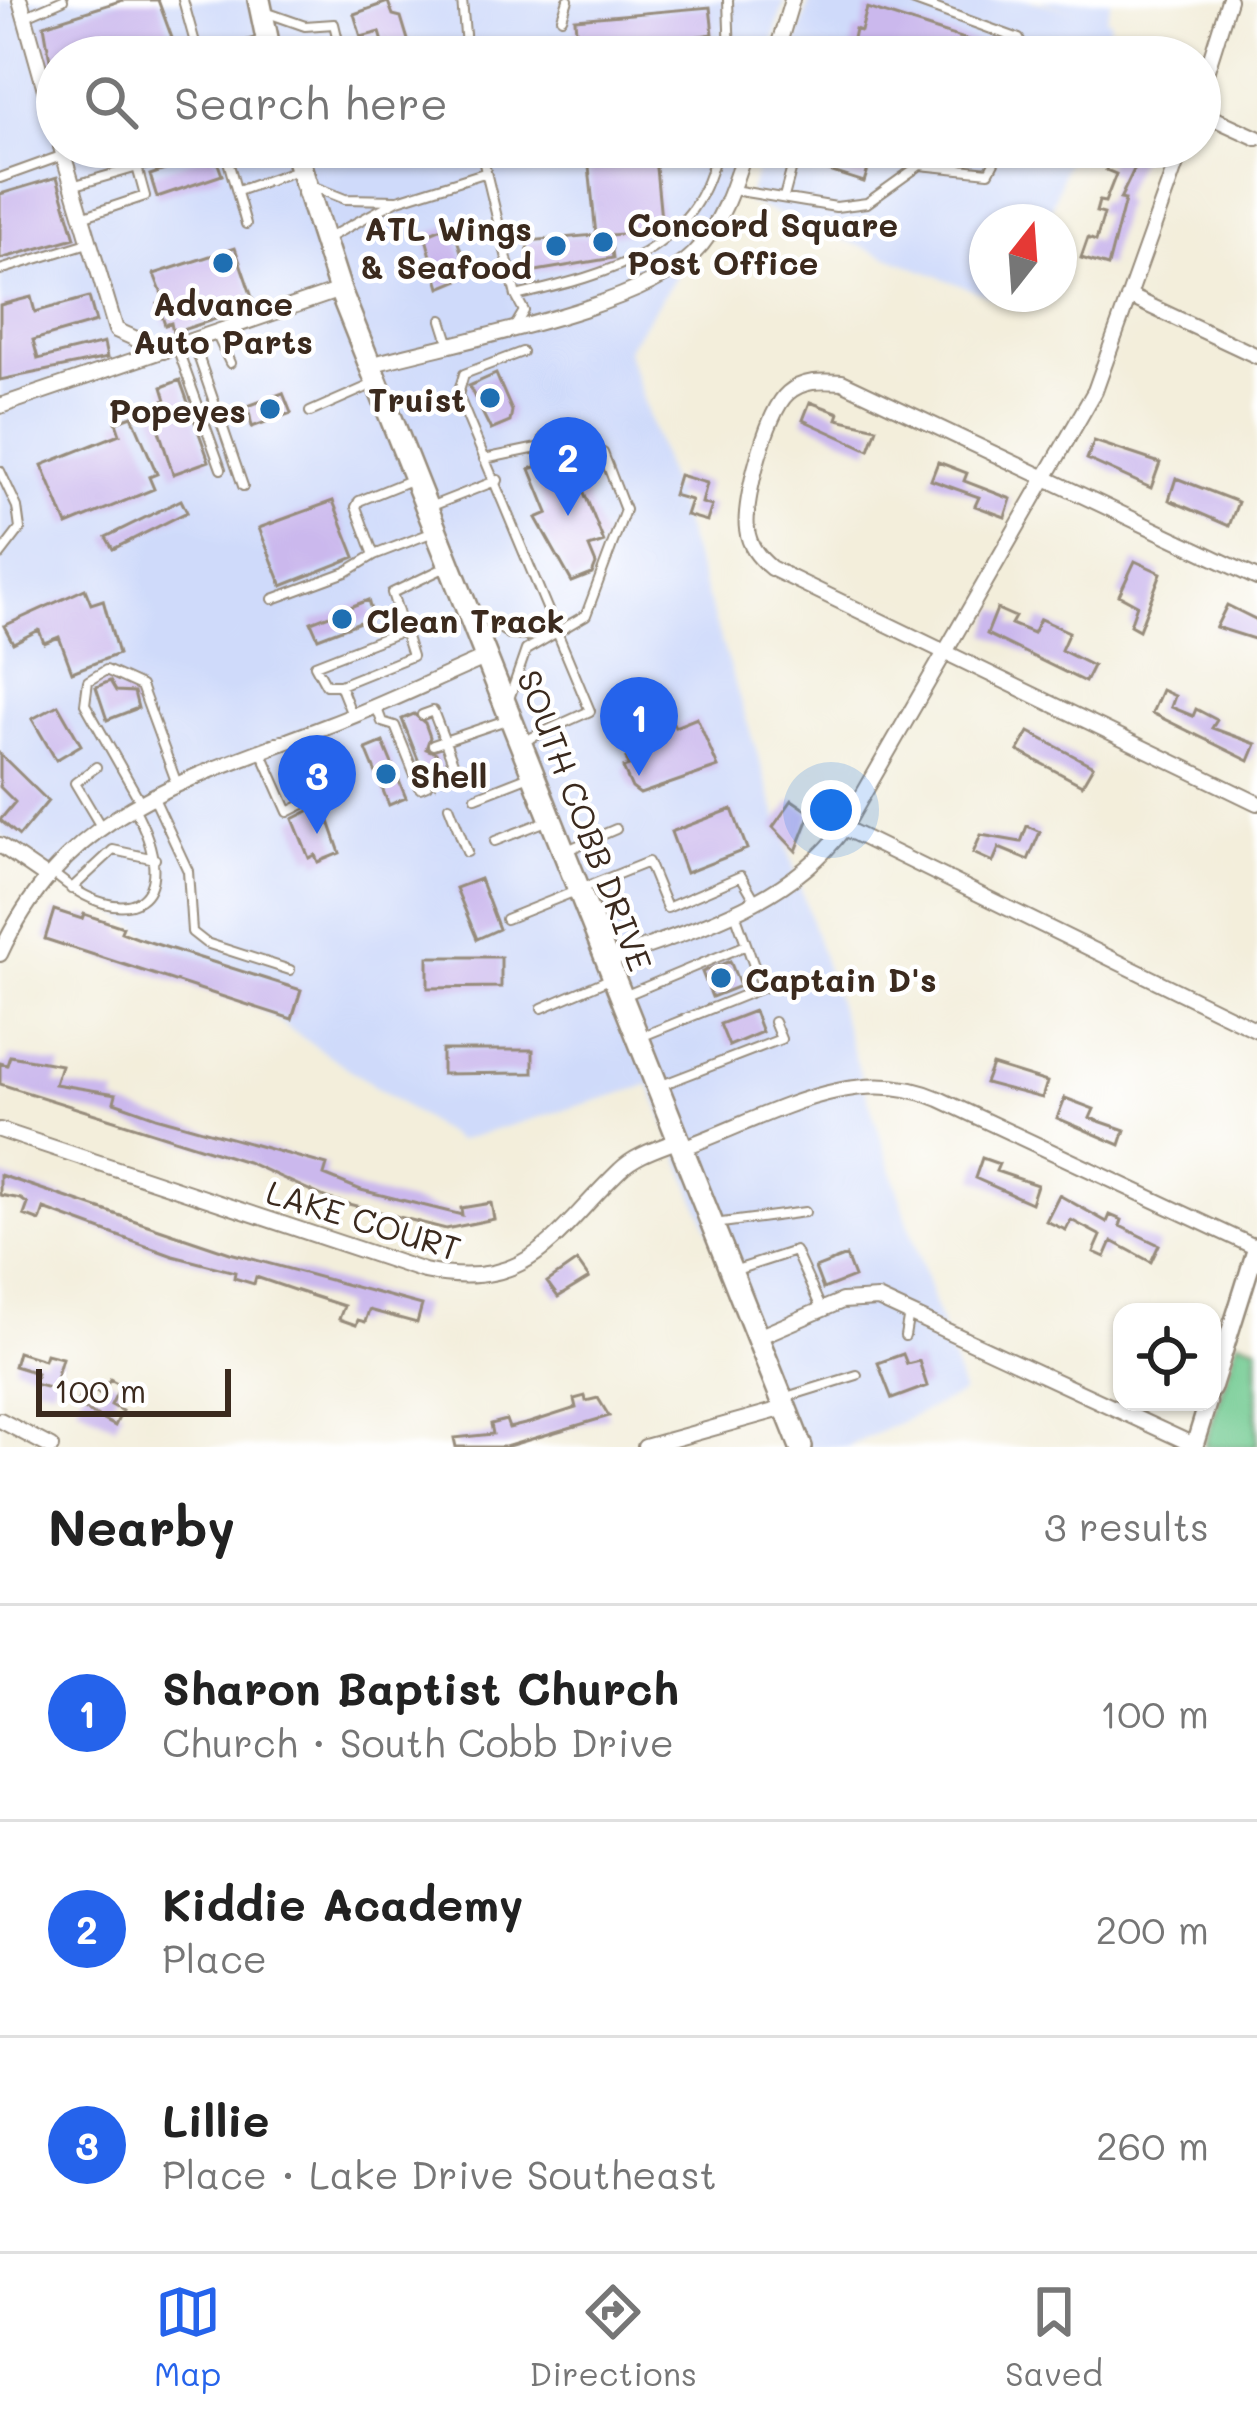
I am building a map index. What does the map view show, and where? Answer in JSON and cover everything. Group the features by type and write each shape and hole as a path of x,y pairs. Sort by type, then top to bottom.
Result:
{"main road":[{"path":"260,5 266,36"},
{"name":"SOUTH COBB DRIVE","path":"301,168 340,290 801,1447"}],"street":[{"path":"20,0 36,47"},
{"path":"781,36 792,0"},
{"path":"1218,36 1229,0"},
{"path":"1221,122 1257,138"},
{"path":"67,168 116,330 178,346"},
{"path":"373,374 449,342 514,329 626,293 677,268 705,240 739,168"},
{"path":"613,979 755,902 816,862 844,828 1049,479 1095,391 1175,168"},
{"path":"0,406 340,290"},
{"path":"1131,297 1257,356"},
{"path":"1257,578 842,382 804,383 776,409 748,505 752,547 783,575 1257,803"},
{"path":"0,954 50,875 100,825 177,784 487,657"},
{"path":"844,828 1257,1030"},
{"path":"0,845 50,875"},
{"name":"LAKE COURT","path":"0,1130 424,1271 463,1279 532,1258 591,1206 621,1168 843,1088 894,1084 939,1099 1257,1247"},
{"path":"1221,1361 1257,1247"},
{"path":"758,1337 857,1297 910,1311 1194,1446 1205,1411"},
{"path":"645,1447 784,1403"},
{"path":"0,1420 51,1447"}],"lane":[{"path":"25,17 63,0"},
{"path":"183,0 196,36"},
{"path":"462,0 465,36"},
{"path":"562,18 568,0"},
{"path":"728,0 729,36"},
{"path":"912,0 1011,36"},
{"path":"260,5 311,27 334,24 337,36"},
{"path":"0,178 36,163"},
{"path":"72,186 134,168"},
{"path":"81,218 145,196 137,168"},
{"path":"231,168 246,224"},
{"path":"238,191 295,168"},
{"path":"303,168 345,199 398,200"},
{"path":"483,168 524,311 514,329"},
{"path":"516,296 658,249 697,205 710,168"},
{"path":"784,196 792,168"},
{"path":"732,190 836,207 867,203 917,168"},
{"path":"943,168 988,172 990,168"},
{"path":"324,240 398,200 484,173"},
{"path":"0,270 88,243"},
{"path":"658,249 677,268"},
{"path":"442,320 449,342"},
{"path":"216,334 230,363"},
{"path":"178,346 221,469"},
{"path":"178,346 243,486"},
{"path":"520,743 590,712 498,480 484,459 458,383 464,374 522,352"},
{"path":"310,412 373,374"},
{"path":"433,745 509,713 518,660 543,637 586,615 625,510 603,453 588,445 562,448 543,434 542,446 523,453 514,448"},
{"path":"484,459 514,448 520,439"},
{"path":"0,471 17,507 20,530 0,555"},
{"path":"374,555 356,507 359,501 415,478"},
{"path":"427,508 498,480"},
{"path":"273,598 346,572 374,555 436,531"},
{"path":"402,632 315,665 326,685 340,685 412,656 392,607 392,593 450,565"},
{"path":"467,608 511,635 543,637"},
{"path":"177,784 140,686 106,670 88,681 85,704 188,871 192,932 206,943 290,970"},
{"path":"340,685 352,715"},
{"path":"376,704 382,722 399,724 420,788 427,785"},
{"path":"422,715 433,711 457,773 446,778"},
{"path":"427,730 438,725"},
{"path":"261,750 288,812 320,796 304,735"},
{"path":"439,760 450,756"},
{"path":"96,766 75,783 100,825"},
{"path":"476,796 533,775"},
{"path":"50,875 71,889 134,903 152,888 156,860 141,800"},
{"path":"449,806 466,853"},
{"path":"494,841 551,819"},
{"path":"563,852 616,829"},
{"path":"71,889 113,850 156,860"},
{"path":"506,919 648,862 667,908 741,876 755,902"},
{"path":"637,1039 762,988 734,913"},
{"path":"542,1008 613,979 745,946"},
{"path":"657,1086 781,1039 775,1022"},
{"path":"712,1224 805,1212"},
{"path":"731,1271 795,1252 821,1310"},
{"path":"905,1336 910,1311"},
{"path":"784,1403 857,1375"}],"shaded area":[{"path":"0,0 785,0 774,36 36,36 36,168 735,168 725,203 627,349 963,1393 847,1447 795,1447 650,1085 457,1141 0,835"},
{"path":"810,0 1028,0 1077,12 1038,0 1111,0 1106,36 799,36"},
{"path":"758,168 1064,168 1053,204 969,204 969,289 747,202"}],"green space":[{"path":"1238,1340 1257,1346 1257,1447 1204,1447 1215,1411 1221,1411 1221,1394"}],"building":[{"path":"123,0 158,0 171,36 46,36 44,25"},
{"path":"388,2 393,15 401,17 407,36 381,36 380,32 361,36 354,14"},
{"path":"710,7 713,34 576,36 575,19"},
{"path":"867,8 955,36 854,36 855,29 861,31"},
{"path":"170,168 219,168 222,175 157,197 150,175"},
{"path":"589,168 656,168 662,230 610,235 613,258 530,272 527,241 596,235"},
{"path":"823,168 868,168 864,182"},
{"path":"1135,168 1120,199 1125,200 1108,266 1081,258 1088,238 1096,241 1104,214 1096,212 1099,201 1105,202 1116,174 1106,170"},
{"path":"57,177 75,238 0,259 0,194"},
{"path":"452,224 469,276 440,288 425,235"},
{"path":"235,248 255,306 173,333 158,304 165,302 154,274"},
{"path":"31,297 35,312 89,297 96,322 33,340 38,359 104,343 107,358 0,380 0,305"},
{"name":"Truist","path":"496,374 512,411 510,422 491,430 469,386"},
{"path":"180,380 209,461 173,474 151,406 166,400 162,387"},
{"name":"Popeyes","path":"283,393 291,413 252,427 248,406"},
{"path":"810,402 839,413 837,419 877,428 869,450 803,420"},
{"path":"132,416 157,474 149,477 154,489 67,525 42,465 120,434 116,422"},
{"path":"1094,441 1160,463 1151,488 1087,459"},
{"path":"569,455 604,542 589,547 596,564 592,574 572,582 536,518 548,513 530,469"},
{"path":"938,462 967,473 964,481 1011,499 1005,517 975,506 979,497 931,480"},
{"path":"679,475 707,483 702,503 712,506 707,521 686,515 691,500 673,495"},
{"path":"1176,478 1238,502 1229,526 1169,500"},
{"path":"181,500 187,512 113,549 106,537"},
{"path":"333,501 355,557 282,586 259,528"},
{"path":"1135,561 1161,573 1139,630 1130,625 1137,605 1119,595"},
{"path":"85,589 91,604 103,600 118,654 72,672 59,637 44,643 39,630 13,643 4,626"},
{"name":"Clean Track","path":"368,600 373,617 318,638 311,622"},
{"path":"1227,605 1257,620 1257,640 1216,627"},
{"path":"997,609 1015,617 1011,624 1033,633 1040,619 1069,632 1061,650 1093,666 1085,682 987,634"},
{"path":"110,681 116,691 134,692 138,708 107,720 96,687"},
{"path":"1162,690 1175,696 1171,707 1193,716 1196,709 1217,720 1212,728 1256,744 1249,761 1152,713"},
{"path":"58,705 81,745 56,760 32,719"},
{"name":"Shell","path":"414,714 425,723 430,737 426,749 436,753 442,770 435,786 425,777 402,719"},
{"path":"697,718 718,767 640,794 632,788 623,768 629,766 626,758 658,744 651,727 671,719 675,727"},
{"path":"1029,732 1093,766 1082,785 1018,751"},
{"name":"Shell","path":"383,742 406,798 389,805 366,749"},
{"path":"0,754 48,801 19,836 0,820 15,802 0,787"},
{"path":"792,800 811,813 796,851 773,827"},
{"path":"323,804 340,853 318,862 315,855 309,858 293,819"},
{"path":"732,809 747,849 686,873 671,832"},
{"path":"1027,826 1040,832 1028,860 999,848 993,862 973,853 981,835 1021,842"},
{"path":"480,879 499,929 477,939 456,888"},
{"path":"54,910 82,919 84,914 123,927 121,932 137,938 301,990 292,1019 45,939"},
{"path":"428,957 501,957 501,987 428,988"},
{"name":"Captain D's","path":"730,961 740,986 712,997 702,972"},
{"path":"754,1011 762,1032 729,1046 720,1024"},
{"path":"442,1050 533,1050 533,1073 442,1074"},
{"path":"10,1056 61,1065 55,1084 116,1094 114,1102 156,1117 327,1165 324,1175 361,1190 462,1215 461,1208 491,1203 494,1219 446,1229 329,1199 247,1162 0,1084 0,1063 7,1065"},
{"path":"992,1065 1047,1082 1042,1098 985,1083"},
{"path":"1065,1098 1094,1109 1090,1118 1125,1130 1120,1145 1057,1118"},
{"path":"982,1158 999,1164 996,1171 1037,1185 1031,1203 975,1178"},
{"path":"0,1175 230,1253 422,1305 417,1323 369,1310 365,1322 358,1320 356,1325 339,1319 344,1306 256,1277 254,1284 234,1278 235,1272 173,1256 44,1209 40,1221 24,1215 28,1204 21,1199 0,1195"},
{"path":"1059,1195 1107,1222 1110,1215 1122,1220 1120,1226 1159,1245 1151,1262 1112,1241 1105,1257 1094,1252 1101,1236 1071,1220 1066,1230 1046,1221"},
{"path":"846,1256 854,1277 823,1289 815,1268"},
{"path":"577,1261 589,1278 558,1297 547,1282"},
{"path":"18,1352 44,1360 46,1354 62,1358 53,1389 34,1384 37,1373 14,1366"},
{"path":"903,1354 907,1364 919,1361 927,1386 892,1399 878,1363"},
{"path":"110,1379 121,1385 111,1405 122,1411 115,1426 76,1405 85,1387 102,1395"},
{"path":"585,1396 586,1401 598,1398 609,1416 505,1447 456,1447 454,1438 493,1434 491,1424 506,1420 509,1428 576,1408 574,1399"}],"place":[{"name":"Concord Square Post Office","path":"603,242"},
{"name":"ATL Wings & Seafood","path":"556,246"},
{"name":"Advance Auto Parts","path":"223,263"},
{"name":"Truist","path":"490,398"},
{"name":"Popeyes","path":"270,409"},
{"name":"Kiddie Academy","path":"568,516"},
{"name":"Clean Track","path":"342,619"},
{"name":"Shell","path":"386,774"},
{"name":"Sharon Baptist Church","path":"639,776"},
{"name":"Lillie","path":"317,834"},
{"name":"Captain D's","path":"721,978"}]}
